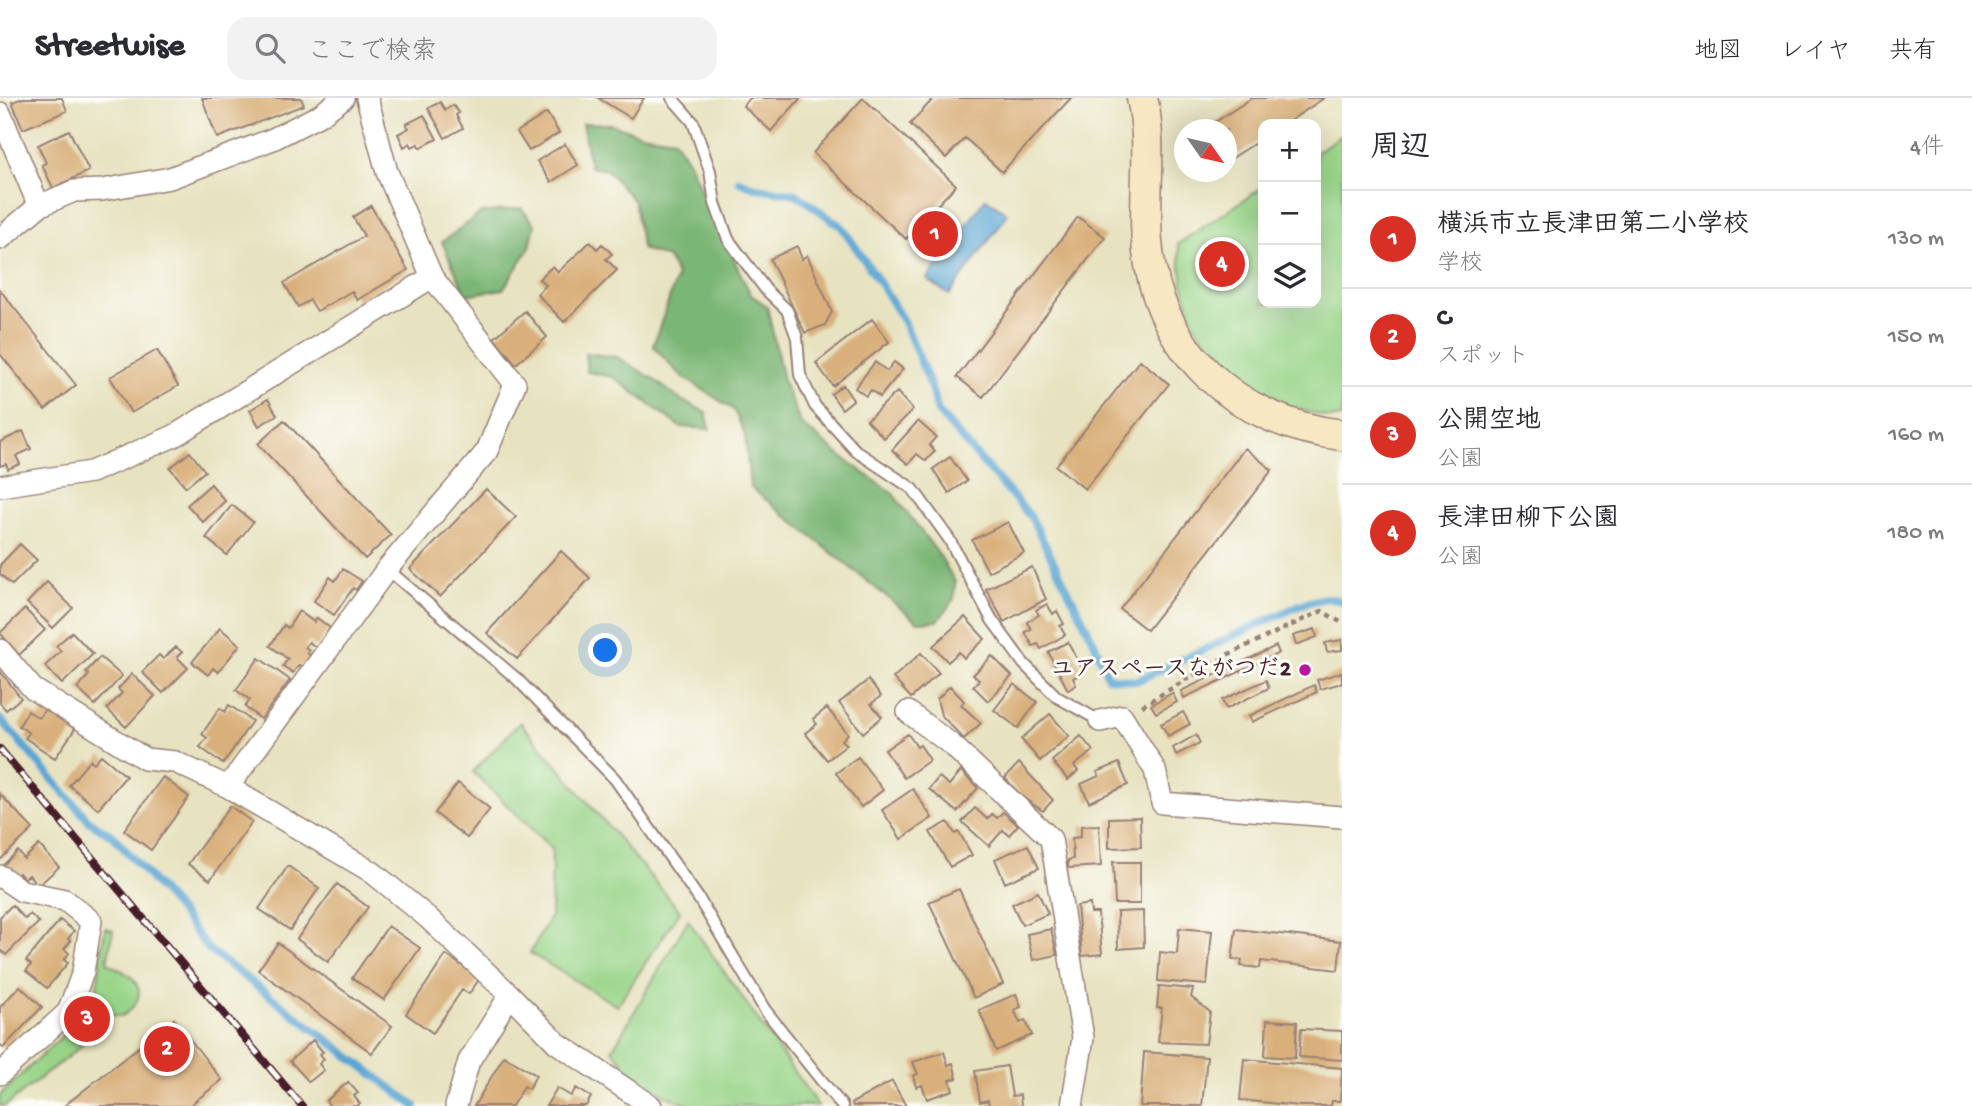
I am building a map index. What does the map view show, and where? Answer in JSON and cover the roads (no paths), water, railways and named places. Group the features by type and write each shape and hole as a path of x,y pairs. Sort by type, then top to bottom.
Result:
{"street":[{"path":"0,239 39,206 74,191 102,190 170,178 272,139 320,115 343,98"},
{"path":"228,788 387,569 486,451 515,384 432,277 387,172 367,98"},
{"path":"1142,98 1148,135 1147,244 1157,291 1178,338 1205,373 1239,400 1261,413 1302,429 1342,435"},
{"path":"0,113 39,206"},
{"path":"0,486 91,472 174,436 432,277"},
{"path":"0,650 33,689 145,760 175,762 228,788 372,872 427,917 557,1043 651,1106"},
{"path":"908,712 952,745 1051,839 1083,1038 1072,1106"},
{"path":"1100,721 1122,716 1155,770 1162,803 1342,817"},
{"path":"0,876 22,891 65,900 91,921 83,972 68,1012 0,1074"},
{"path":"456,1106 469,1061 510,995"}],"lane":[{"path":"672,98 693,122 710,171 715,203 728,239 766,290 787,310 797,338 800,374 815,406 856,451 913,489 949,539 992,620 1024,664 1057,697 1100,721"},
{"path":"387,569 517,679 615,779 699,899 765,1010 842,1106"}],"water":[{"path":"986,198 1008,214 949,295 927,279"}],"waterway":[{"path":"739,181 757,188 796,194 842,227 905,324 928,379 938,412 1031,517 1094,642 1108,677 1136,681 1305,603 1326,598 1342,601"},
{"path":"0,719 90,822 113,836 175,906 209,950 415,1106"}],"railway":[{"path":"0,749 302,1106"}],"place":[{"name":"横浜市立長津田第二小学校","path":"935,234"},
{"name":"長津田柳下公園","path":"1222,264"},
{"name":"ユアスペースながつだ2","path":"1305,670"},
{"name":"公開空地","path":"87,1019"},
{"name":"C","path":"167,1049"}]}
